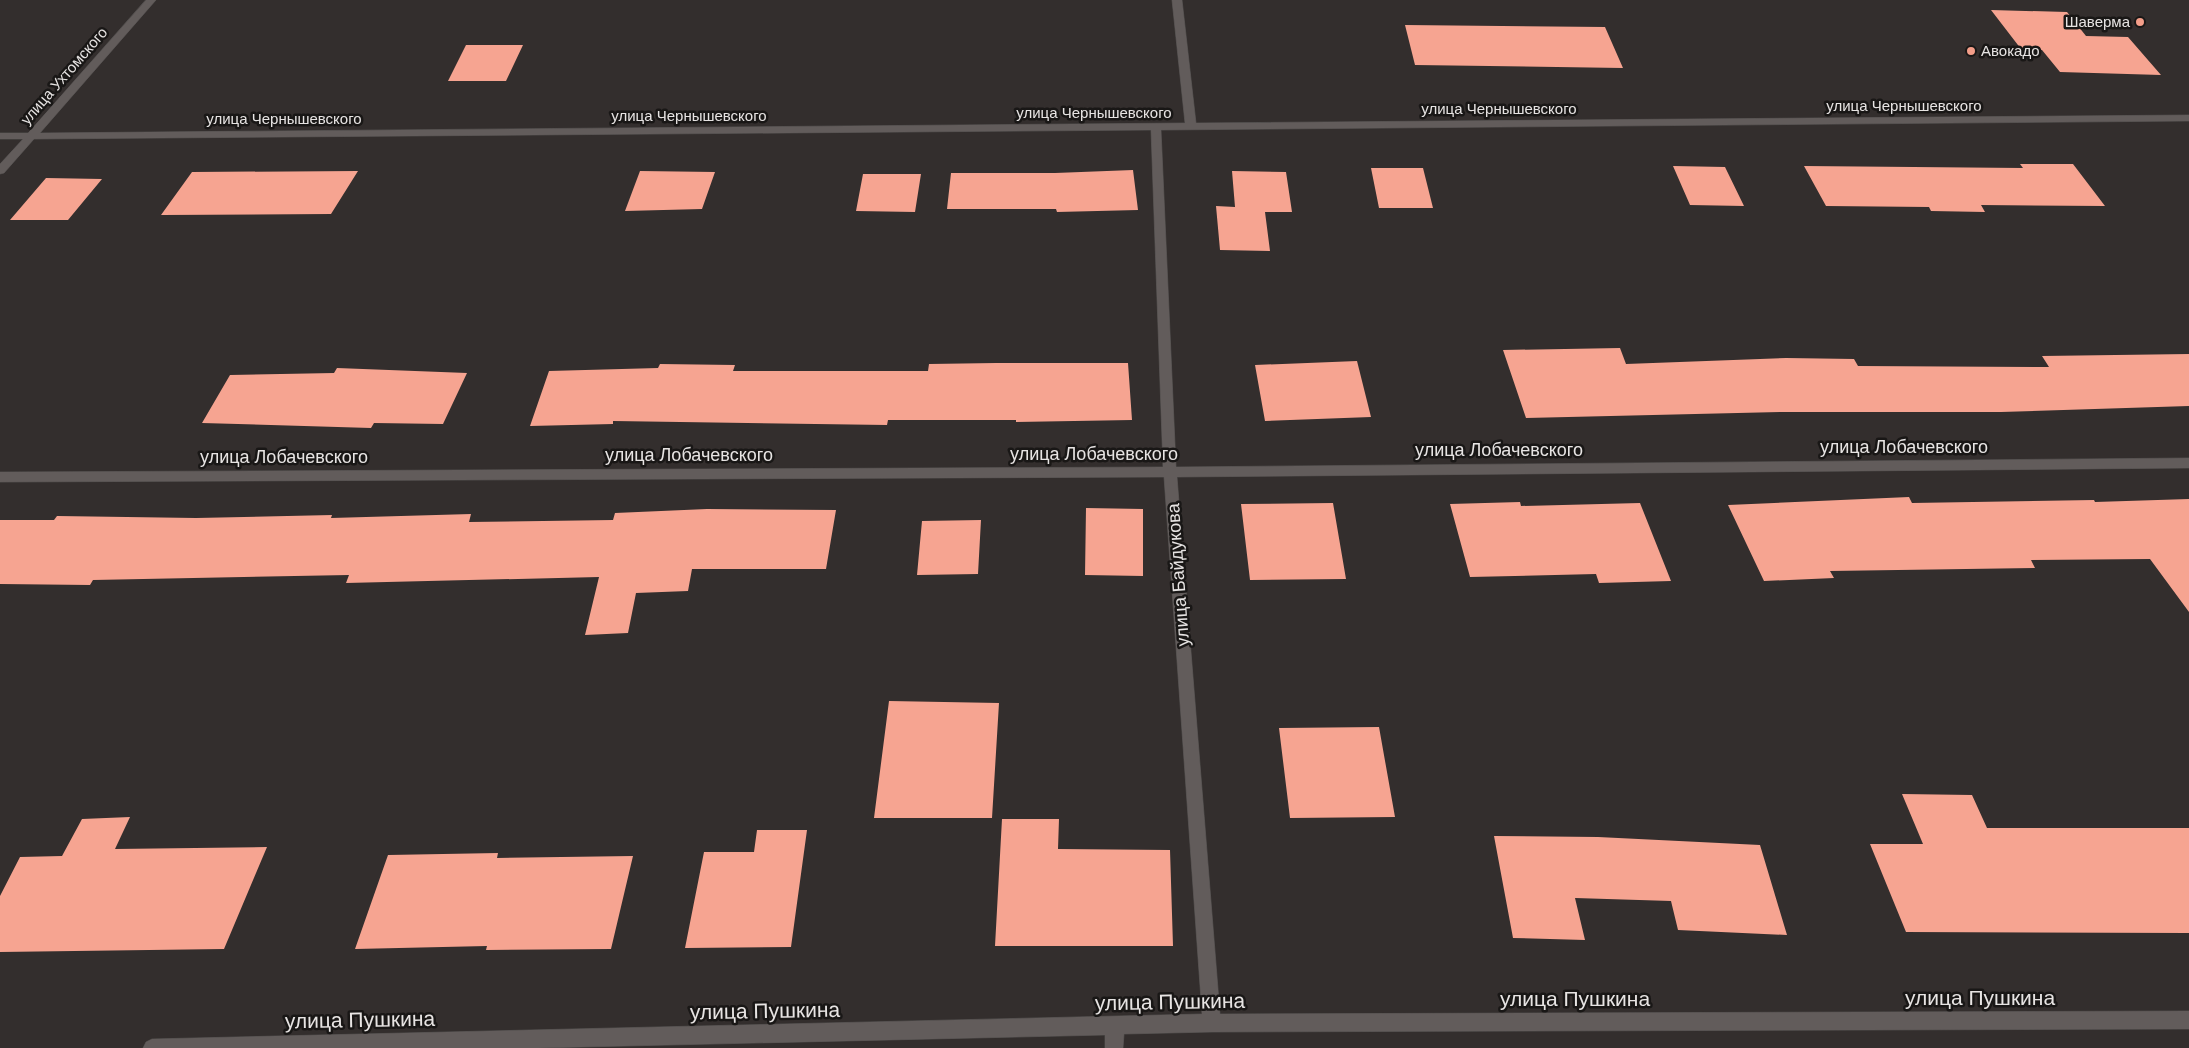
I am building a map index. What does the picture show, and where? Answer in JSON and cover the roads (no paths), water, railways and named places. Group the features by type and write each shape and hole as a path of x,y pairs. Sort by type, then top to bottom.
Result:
{"street":[{"name":"улица Ухтомского","path":"0,171 151,0"},
{"path":"1177,0 1191,127"},
{"name":"улица Чернышевского","path":"0,136 2189,118"},
{"name":"улица Байдукова","path":"1156,127 1170,472 1212,1023"},
{"name":"улица Лобачевского","path":"0,477 1170,472 2189,463"},
{"name":"улица Пушкина","path":"152,1048 1212,1023 2189,1020"},
{"path":"1114,1048 1115,1025"}],"place":[{"name":"Шаверма","path":"2140,22"},
{"name":"Авокадо","path":"1971,51"}]}
